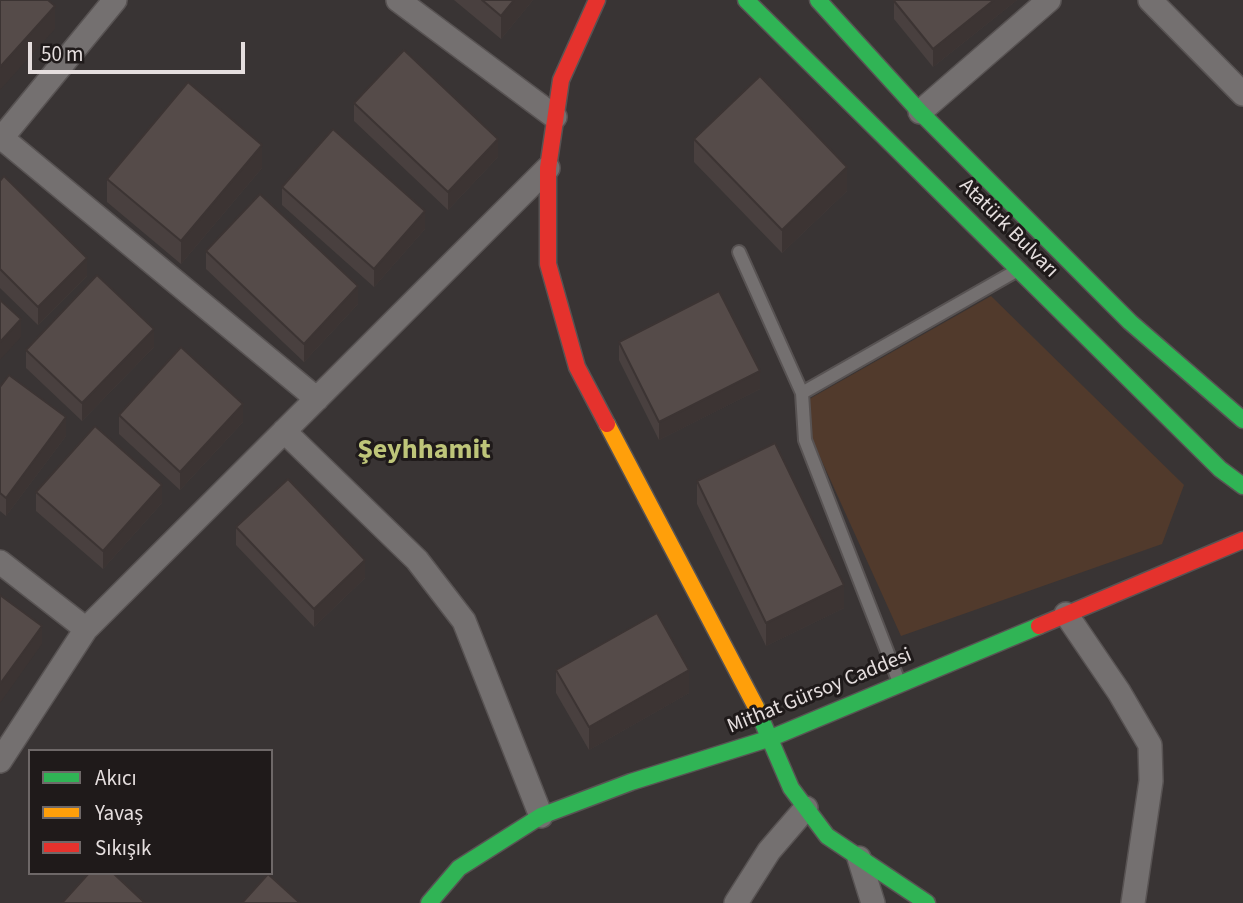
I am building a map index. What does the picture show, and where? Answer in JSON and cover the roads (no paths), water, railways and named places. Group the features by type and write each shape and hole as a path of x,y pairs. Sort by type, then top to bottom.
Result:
{"main road":[{"path":"597,0 561,80 548,168 548,264 577,367 771,738 791,788 827,836 927,903"},
{"name":"Atatürk Bulvarı","path":"746,0 1220,469 1243,486"},
{"name":"Atatürk Bulvarı","path":"818,0 920,112 1130,322 1243,420"},
{"name":"Mithat Gürsoy Caddesi","path":"429,903 459,868 541,816 631,782 771,738 1243,540"}],"street":[{"path":"115,0 1,139 317,399"},
{"path":"398,0 555,117"},
{"path":"920,112 1049,0"},
{"path":"1150,0 1243,94"},
{"path":"0,761 86,629 548,168"},
{"path":"284,431 417,560 464,621 541,816"},
{"path":"0,562 86,629"},
{"path":"1066,614 1119,692 1150,744 1151,781 1133,903"},
{"path":"736,903 769,851 806,808"},
{"path":"859,858 873,903"}],"lane":[{"path":"739,252 803,393 805,440 900,684"},
{"path":"803,393 1019,270"}],"district":[{"name":"Şeyhhamit","path":"424,452"}]}
